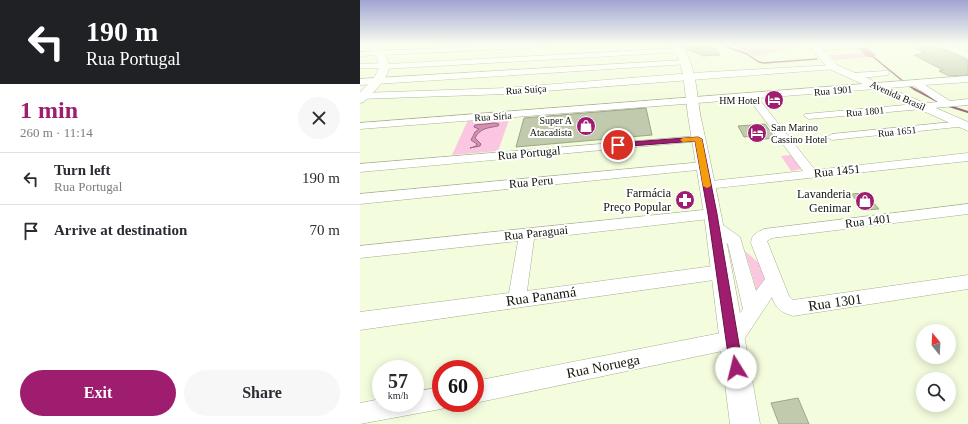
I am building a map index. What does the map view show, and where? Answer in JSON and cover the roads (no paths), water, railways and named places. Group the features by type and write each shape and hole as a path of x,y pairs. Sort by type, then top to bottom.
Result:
{"main road":[{"path":"688,65 690,69 695,101 698,139 714,220 745,424"},
{"name":"Avenida Brasil","path":"830,65 965,125"},
{"path":"361,97 382,77 384,66"}],"street":[{"path":"360,66 408,65"},
{"path":"360,82 690,69 833,67"},
{"name":"Rua Suíça","path":"361,97 499,91 690,69"},
{"path":"854,76 885,73"},
{"name":"Rua 1901","path":"695,101 968,79"},
{"path":"916,83 948,104"},
{"path":"752,96 811,173"},
{"name":"Rua Síria","path":"360,126 695,101"},
{"name":"Rua 1801","path":"809,116 968,102"},
{"name":"Rua 1651","path":"832,137 965,125"},
{"name":"Rua Portugal","path":"360,168 698,139"},
{"name":"Rua 1451","path":"706,185 968,157"},
{"name":"Rua Peru","path":"360,199 703,166"},
{"name":"Rua 1401","path":"769,233 968,209"},
{"path":"714,220 735,241 765,258"},
{"name":"Rua Paraguai","path":"360,252 527,234 714,220"},
{"name":"Rua 1301","path":"769,233 759,238 759,243 782,301 787,306 793,308 968,282"},
{"path":"517,299 527,234"},
{"path":"735,241 752,311"},
{"name":"Rua Panamá","path":"360,321 722,272"},
{"path":"732,340 774,280"},
{"name":"Rua Noruega","path":"484,390 732,340"},
{"path":"360,414 432,400"}],"waterway":[{"path":"883,65 904,82"},
{"path":"909,86 916,90"},
{"path":"914,89 939,102"},
{"path":"949,106 968,112"}],"place":[{"name":"HM Hotel","path":"774,100"},
{"name":"Super A Atacadista","path":"586,126"},
{"name":"San Marino Cassino Hotel","path":"757,133"},
{"name":"Farmácia Preço Popular","path":"685,200"},
{"name":"Lavanderia Genimar","path":"865,201"}]}
